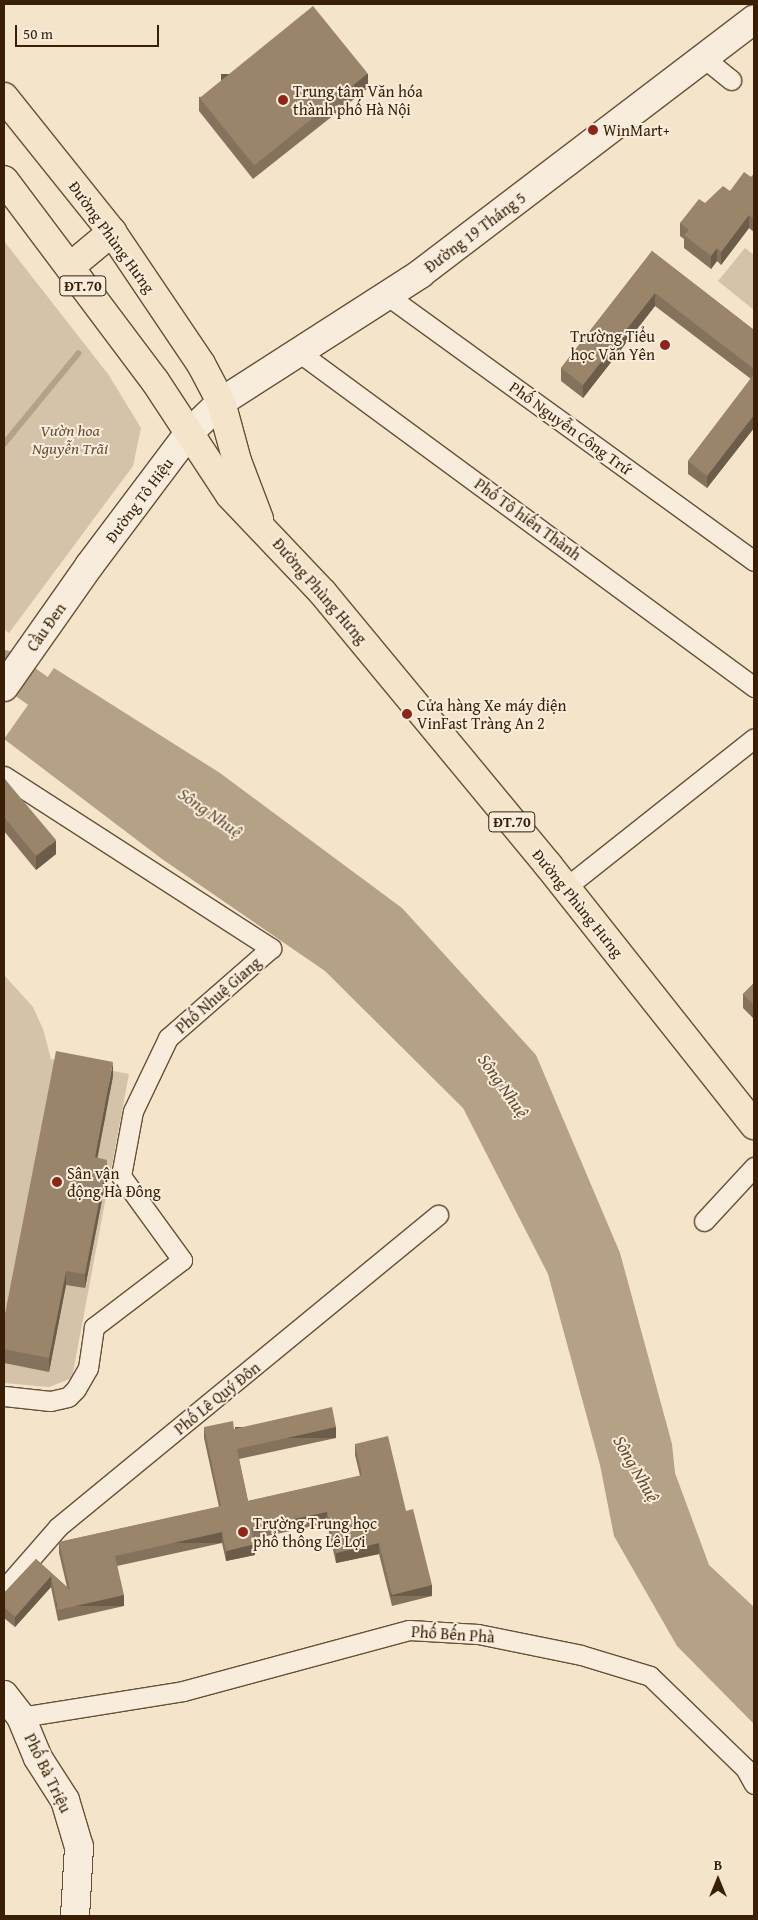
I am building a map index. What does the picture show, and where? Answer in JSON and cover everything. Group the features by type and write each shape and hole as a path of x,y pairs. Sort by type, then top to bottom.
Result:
{"main road":[{"name":"Đường Phùng Hưng","path":"4,97 112,232 201,364 221,402 237,461 261,525"},
{"name":"Đường Phùng Hưng","path":"4,180 155,381 188,434 230,495 261,525 323,593 565,888 754,1125"},
{"path":"70,267 112,232"}],"street":[{"name":"Đường 19 Tháng 5","path":"188,434 221,402 388,296 754,20"},
{"path":"704,58 731,80"},
{"name":"Phố Nguyễn Công Trứ","path":"388,296 754,561"},
{"name":"Phố Tô hiến Thành","path":"300,353 754,687"},
{"name":"Đường Tô Hiệu","path":"89,566 188,434"},
{"name":"Cầu Đen","path":"4,688 89,566"},
{"path":"565,888 754,738"},
{"name":"Phố Nhuệ Giang","path":"4,776 271,948 168,1038 133,1110 120,1176 182,1260 94,1327 88,1368 76,1389 68,1397 50,1401 4,1396"},
{"path":"704,1221 754,1167"},
{"name":"Phố Lê Quý Đôn","path":"4,1589 58,1527 438,1216"},
{"name":"Phố Bến Phà","path":"21,1718 183,1692 408,1630 478,1634 581,1655 650,1676 745,1768 754,1784"},
{"name":"Phố Bà Triệu","path":"4,1695 21,1718 38,1758 65,1800 79,1848 75,1916"}],"green space":[{"name":"Vườn hoa Nguyễn Trãi","path":"4,241 108,374 141,428 133,466 9,633 4,629"},
{"path":"745,248 754,255 754,310 718,281"},
{"name":"Sân vận động Hà Đông","path":"4,975 33,1007 43,1029 51,1059 129,1074 72,1378 49,1387 4,1383"}],"water":[{"path":"54,668 220,773 402,908 536,1055 620,1253 672,1444 675,1473 709,1565 754,1607 754,1724 677,1646 614,1536 600,1465 548,1274 463,1108 325,971 162,859 4,739"}],"building":[{"name":"Trung tâm Văn hóa thành phố Hà Nội","path":"313,6 368,74 254,165 200,98"},
{"path":"744,172 751,177 754,174 754,219 749,215 721,252 717,248 711,256 684,235 689,230 680,223 699,199 705,203 723,186 730,191"},
{"path":"652,251 754,330 754,369 655,293 583,385 561,368"},
{"path":"754,374 754,415 707,476 688,461"},
{"path":"4,778 56,840 36,856 4,817"},
{"path":"754,983 754,1005 743,994"},
{"path":"56,1051 113,1062 95,1157 107,1160 85,1274 66,1271 49,1358 4,1349 4,1319"},
{"path":"332,1407 336,1427 237,1449 248,1501 362,1475 355,1444 388,1436 406,1511 413,1509 432,1585 392,1595 379,1543 336,1553 327,1512 251,1528 255,1544 226,1551 222,1532 115,1556 124,1595 58,1610 51,1576 15,1617 4,1607 4,1593 36,1559 70,1590 59,1542 221,1506 204,1427 233,1421 234,1429"}],"waterway":[{"path":"4,444 78,354"},
{"name":"Sông Nhuệ","path":"4,667 75,717"}],"place":[{"name":"Trung tâm Văn hóa thành phố Hà Nội","path":"283,100"},
{"name":"WinMart+","path":"593,130"},
{"name":"Trường Tiểu học Văn Yên","path":"665,345"},
{"name":"Cửa hàng Xe máy điện VinFast Tràng An 2","path":"407,714"},
{"name":"Sân vận động Hà Đông","path":"57,1182"},
{"name":"Trường Trung học phổ thông Lê Lợi","path":"243,1532"}]}
